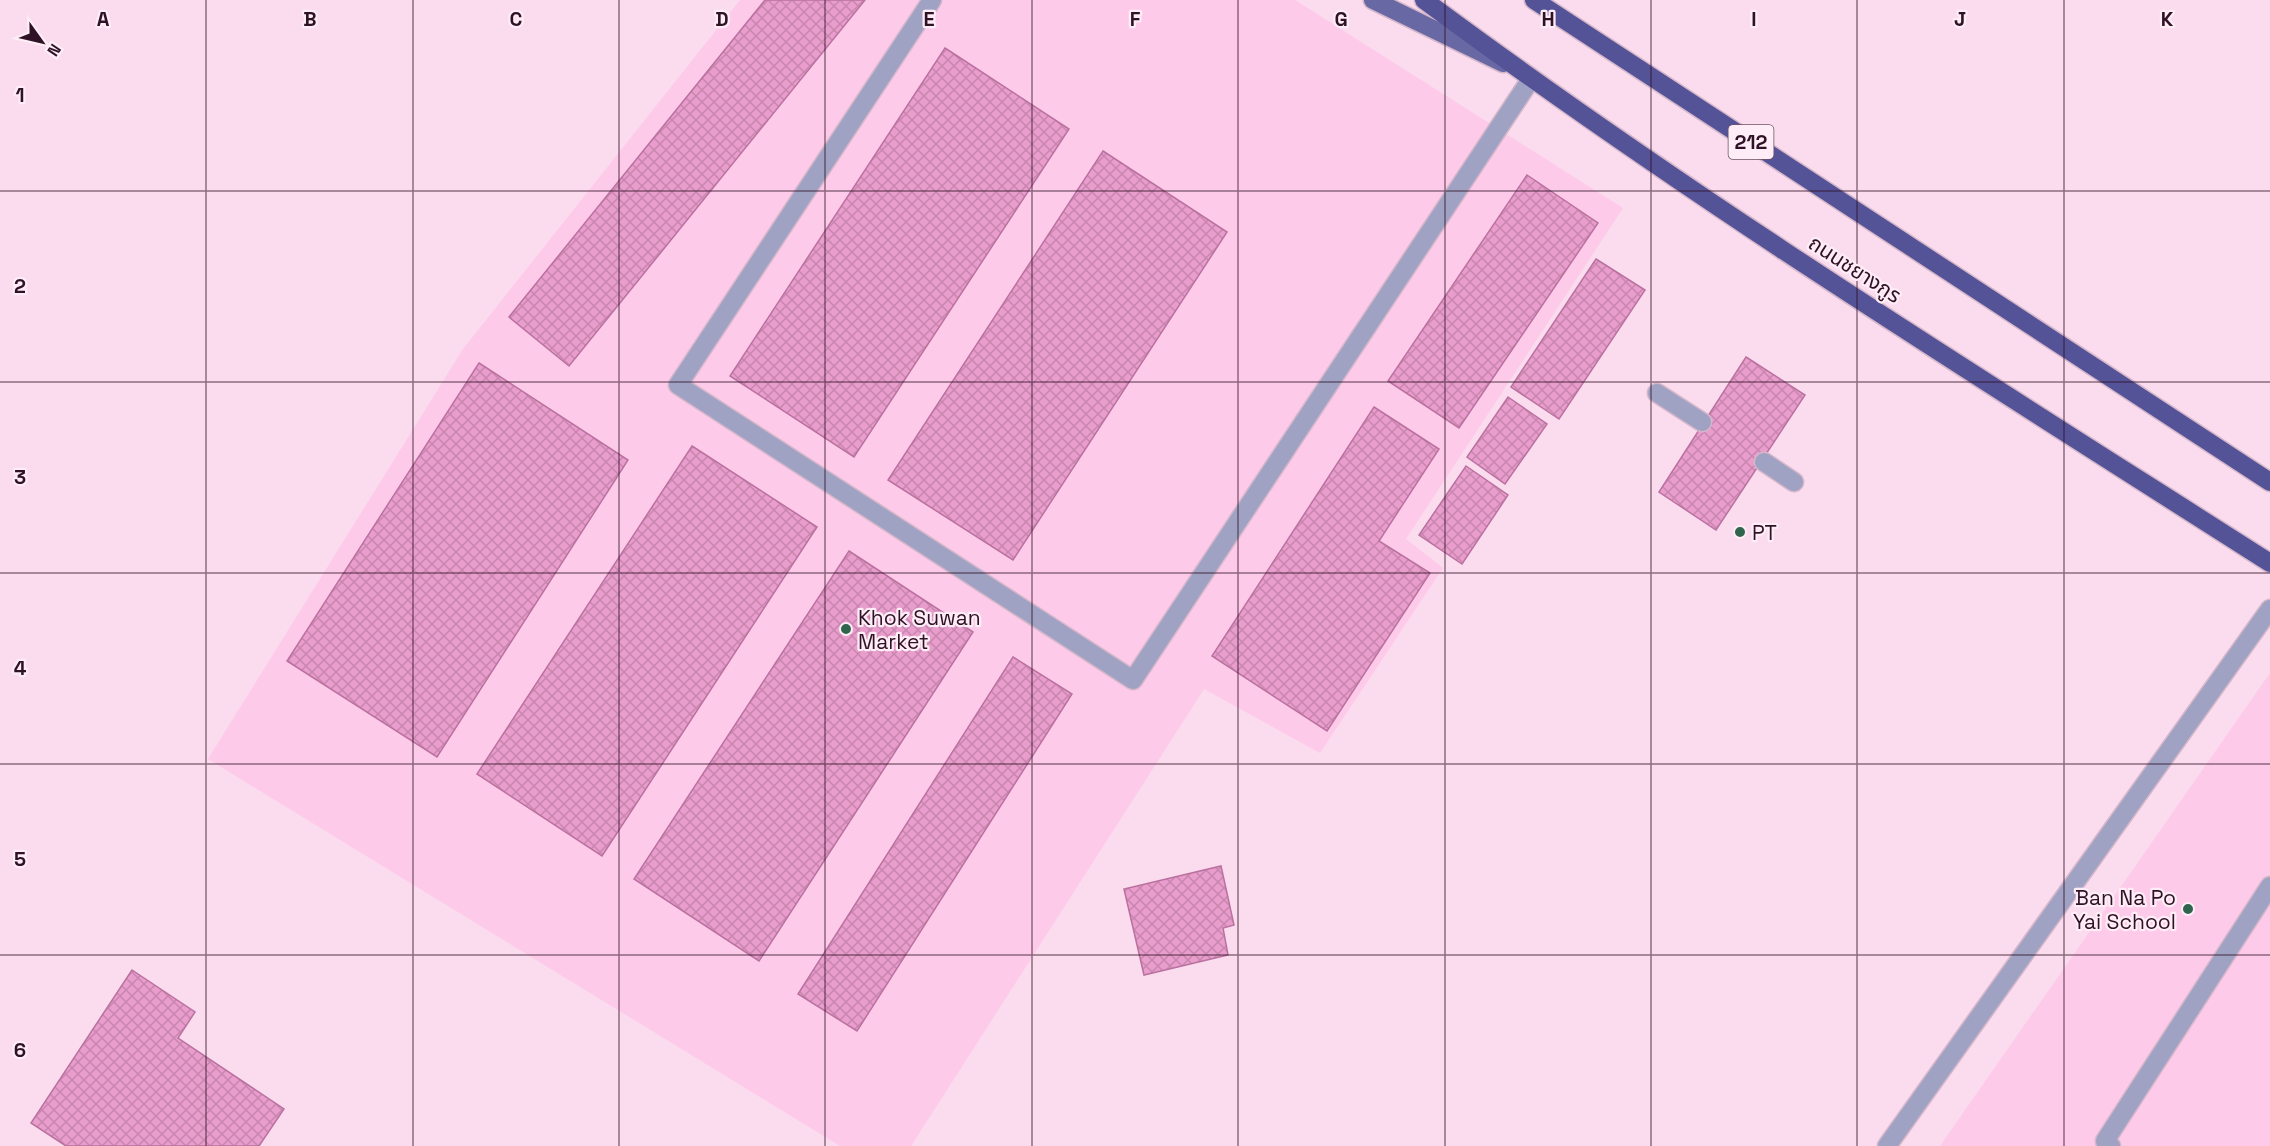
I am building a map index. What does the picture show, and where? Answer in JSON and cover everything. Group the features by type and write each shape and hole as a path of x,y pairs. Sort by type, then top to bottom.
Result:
{"highway":[{"name":"ถนนชยางกูร","path":"1424,0 1526,75 1751,229 2270,563"},
{"name":"212","path":"1541,3 2270,482"}],"main road":[{"path":"1373,0 1526,75"}],"street":[{"path":"932,0 678,385 1133,680 1526,75"},
{"path":"1657,393 1702,422"},
{"path":"1764,462 1794,482"},
{"path":"1887,1146 2270,609"},
{"path":"2111,1146 2104,1141 2270,886"}],"shaded area":[{"name":"Khok Suwan Market","path":"740,0 1295,0 1623,208 1406,539 1443,568 1320,753 1204,689 911,1146 840,1146 208,759 463,349"},
{"name":"Ban Na Po Yai School","path":"2270,673 2270,1146 1940,1146"}],"building":[{"path":"765,0 865,0 569,366 509,317"},
{"path":"945,48 1069,129 854,457 730,376"},
{"path":"1103,151 1227,232 1013,560 888,480"},
{"path":"1527,175 1598,223 1459,428 1388,381"},
{"path":"1596,259 1645,290 1559,419 1511,387"},
{"path":"1746,357 1805,395 1716,530 1659,492"},
{"path":"479,363 628,460 437,757 287,661"},
{"path":"1508,397 1547,424 1505,484 1467,457"},
{"path":"1374,407 1439,449 1379,541 1430,573 1327,731 1212,656"},
{"path":"692,446 817,527 602,856 477,774"},
{"path":"1466,466 1508,495 1462,564 1419,535"},
{"path":"849,551 973,632 759,961 634,879"},
{"path":"1013,657 1072,694 857,1031 798,994"},
{"path":"1221,866 1234,925 1223,928 1228,955 1144,975 1124,889"},
{"path":"132,970 195,1012 178,1038 284,1109 259,1146 66,1146 31,1123"}],"place":[{"name":"PT","path":"1740,532"},
{"name":"Khok Suwan Market","path":"846,629"},
{"name":"Ban Na Po Yai School","path":"2188,909"}]}
